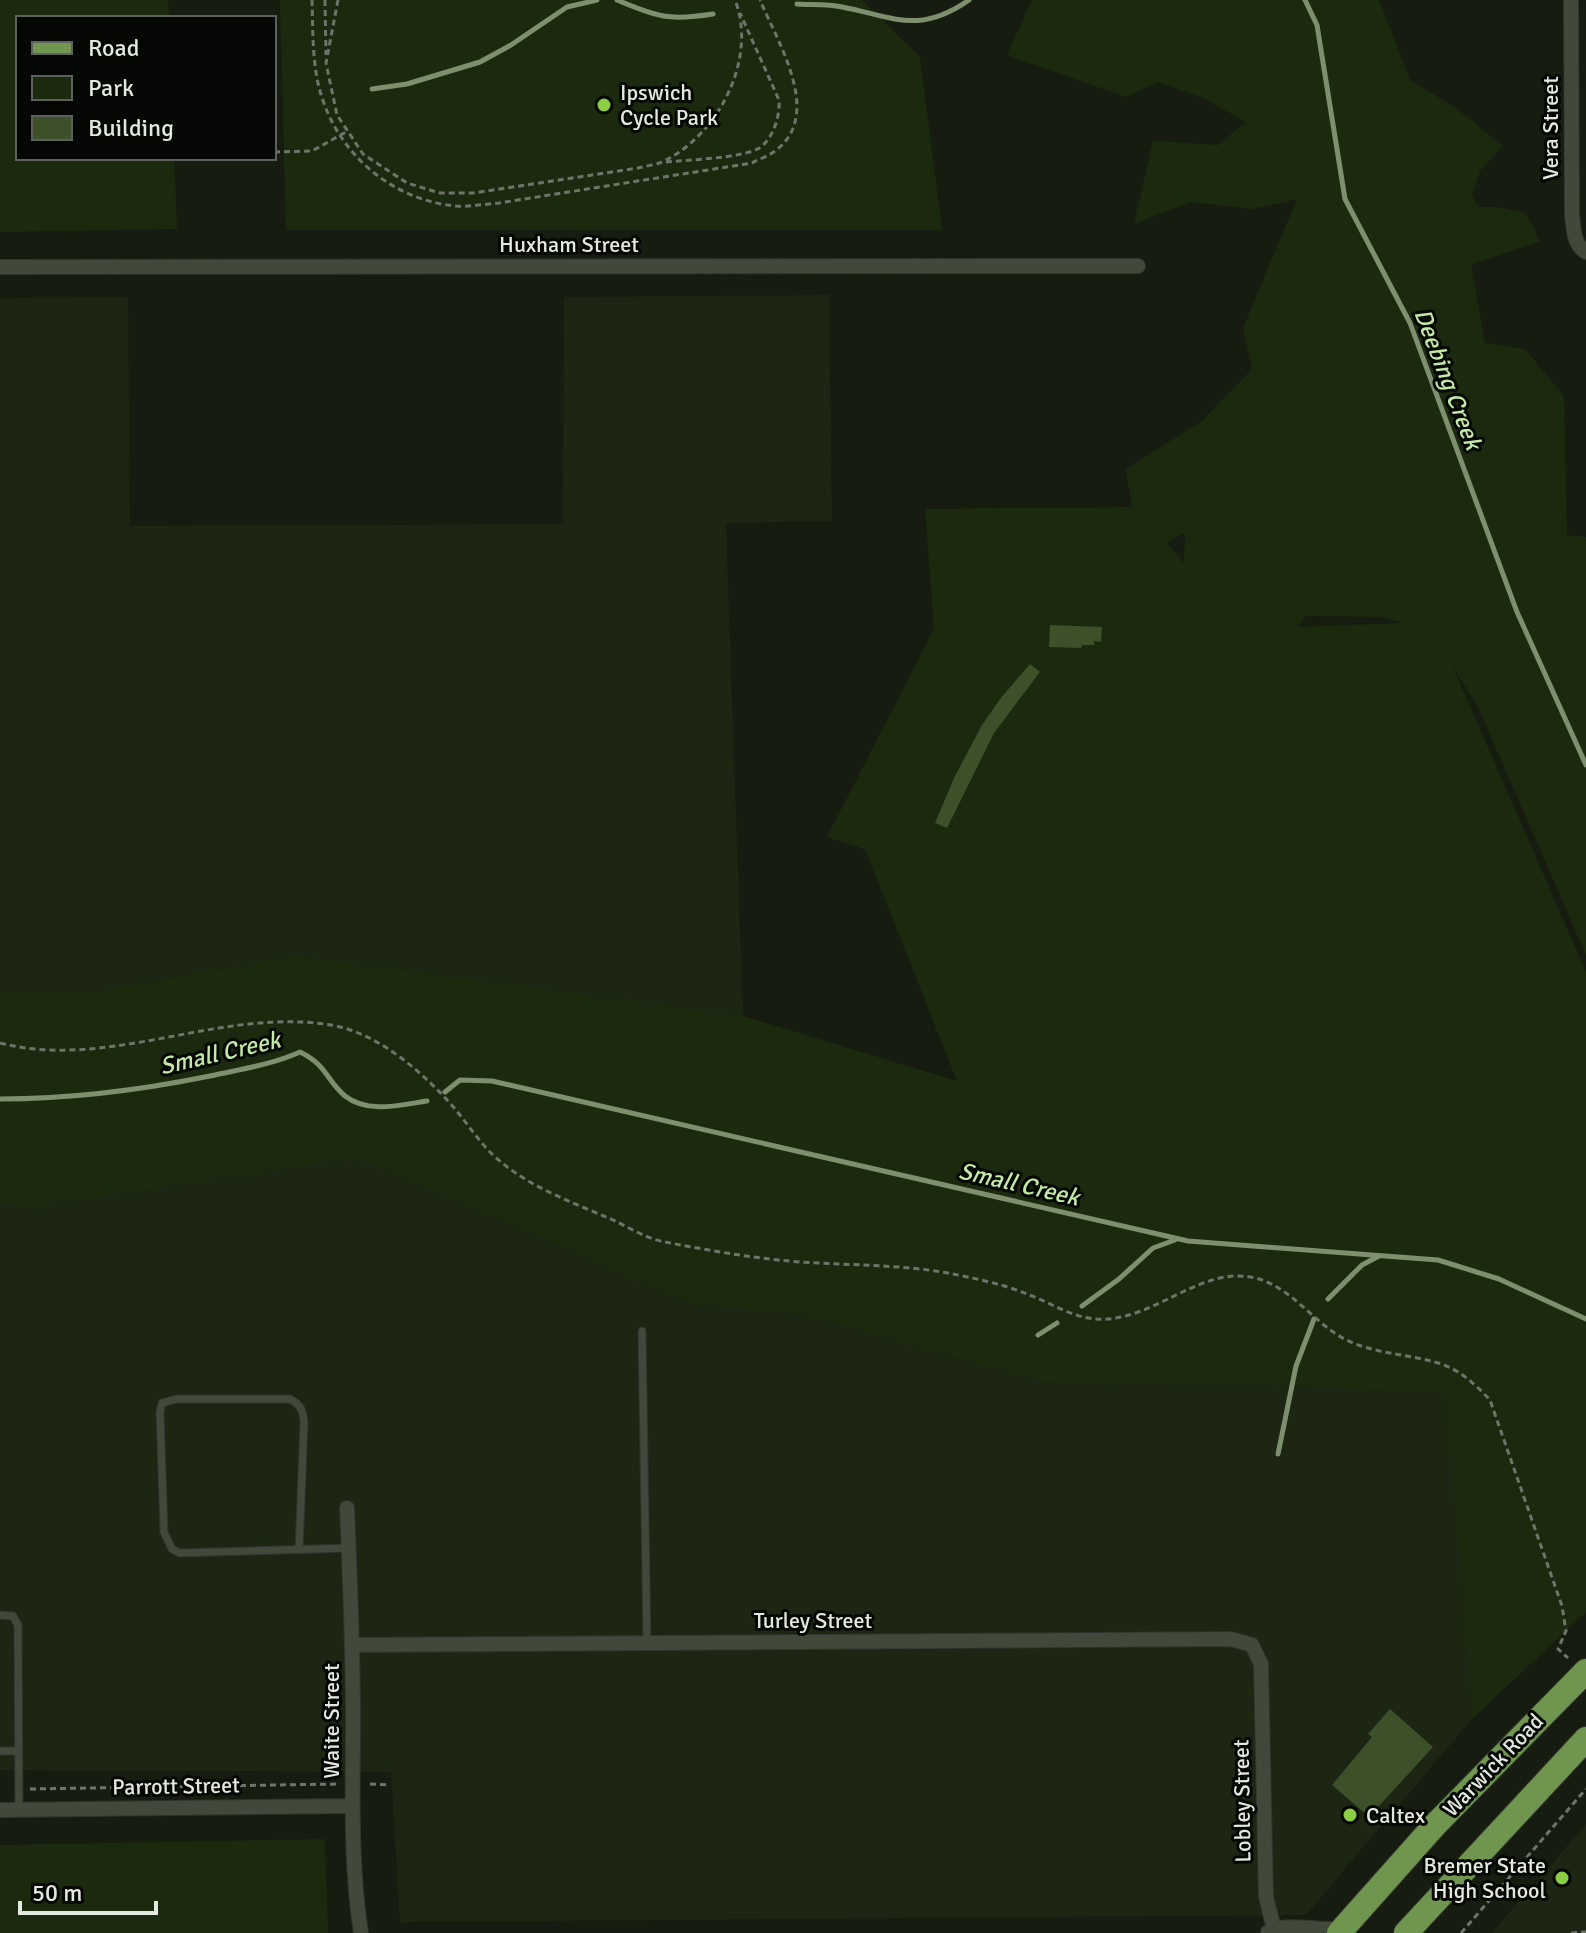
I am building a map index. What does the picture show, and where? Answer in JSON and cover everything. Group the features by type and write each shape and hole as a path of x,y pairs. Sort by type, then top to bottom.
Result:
{"main road":[{"name":"Warwick Road","path":"1340,1931 1576,1664"},
{"path":"1406,1933 1586,1739"}],"street":[{"name":"Vera Street","path":"1571,0 1572,215 1574,235 1579,248 1586,252"},
{"name":"Huxham Street","path":"0,267 1138,266"},
{"name":"Waite Street","path":"347,1508 353,1645 353,1806 357,1913 361,1933"},
{"name":"Turley Street","path":"353,1645 1231,1639 1252,1645 1261,1664"},
{"name":"Lobley Street","path":"1261,1664 1266,1897 1270,1931"},
{"name":"Parrott Street","path":"0,1810 353,1806"},
{"path":"1270,1931 1292,1927 1340,1931"}],"lane":[{"path":"642,1331 647,1643"},
{"path":"299,1550 304,1412 299,1404 290,1399 177,1399 162,1403 164,1532 172,1549 180,1553 299,1550 349,1548"},
{"path":"0,1615 13,1616 18,1625 19,1810"},
{"path":"0,1751 19,1751"}],"path":[{"path":"312,0 319,88 339,136 362,163 385,182 415,196 457,206 499,203 752,163 775,152 791,134 799,110 797,91 760,0"},
{"path":"325,0 326,63 337,115 346,132 363,154 383,169 407,183 440,193 473,193 661,163 748,153 762,146 776,124 780,112 779,100 735,0"},
{"path":"326,63 338,0"},
{"path":"661,163 683,149 711,122 730,90 740,59 739,9"},
{"path":"276,152 312,151 346,132"},
{"path":"0,1043 56,1050 105,1048 240,1024 287,1022 332,1025 372,1038 395,1053 452,1105 493,1155 529,1182 658,1241 777,1260 948,1273 1022,1291 1078,1316 1099,1319 1133,1314 1229,1276 1254,1276 1283,1289 1338,1336 1393,1355 1439,1363 1469,1379 1490,1400 1562,1606 1566,1631 1558,1649 1576,1664"},
{"path":"19,1789 390,1785"},
{"path":"1461,1933 1586,1789"},
{"path":"1571,1933 1586,1932"}],"shaded area":[{"path":"829,295 832,521 726,523 743,1016 296,955 86,994 0,992 0,298 128,297 130,526 563,524 564,297"},
{"path":"359,1158 696,1305 804,1314 1038,1381 1447,1391 1472,1719 1306,1915 400,1922 391,1772 0,1770 0,1203 35,1207"},
{"name":"Bremer State High School","path":"1586,1824 1586,1933 1492,1933"}],"green space":[{"path":"0,0 168,0 169,16 16,16 16,160 174,160 177,229 0,232"},
{"name":"Ipswich Cycle Park","path":"280,0 862,0 920,57 942,230 286,230"},
{"path":"1032,0 1379,0 1410,80 1456,108 1503,146 1480,171 1472,195 1478,207 1526,213 1540,241 1471,265 1485,343 1525,349 1564,396 1567,535 1586,537 1586,955 1479,709 1452,665 1586,972 1586,1612 1472,1719 1446,1391 1038,1381 804,1314 696,1305 359,1158 35,1207 0,1203 0,992 86,994 296,955 743,1016 957,1081 865,849 827,837 934,629 925,509 1132,507 1126,469 1202,421 1252,369 1243,328 1297,199 1252,209 1191,202 1134,224 1153,141 1218,145 1246,122 1203,98 1158,82 1126,97 1007,55","holes":["1185,533 1184,563 1166,542","1306,616 1382,617 1403,623 1297,627"]},
{"path":"325,1839 328,1933 0,1933 0,1845"}],"building":[{"path":"1050,625 1102,627 1101,642 1094,641 1094,645 1082,645 1081,648 1049,647"},
{"path":"1030,664 1040,672 994,733 947,828 935,823 982,725"},
{"path":"1390,1709 1433,1747 1369,1817 1332,1785 1372,1737 1368,1734"}],"waterway":[{"path":"372,89 407,84 480,62 567,7 597,0"},
{"path":"617,0 664,16 713,14"},
{"path":"797,4 836,6 892,18 921,20 951,11 969,0"},
{"name":"Deebing Creek","path":"1305,0 1317,25 1345,199 1410,323 1517,612 1586,765"},
{"name":"Small Creek","path":"0,1099 106,1093 158,1086 256,1066 300,1052 316,1062 339,1090 354,1102 384,1107 427,1101"},
{"name":"Small Creek","path":"445,1092 460,1080 492,1081 1188,1241 1438,1260 1499,1279 1586,1319"},
{"path":"1082,1306 1119,1279 1153,1248 1175,1240"},
{"path":"1328,1299 1362,1265 1379,1256"},
{"path":"1278,1454 1296,1366 1314,1319"},
{"path":"1038,1335 1057,1323"}],"place":[{"name":"Ipswich Cycle Park","path":"604,105"},
{"name":"Caltex","path":"1350,1815"},
{"name":"Bremer State High School","path":"1562,1878"}]}
